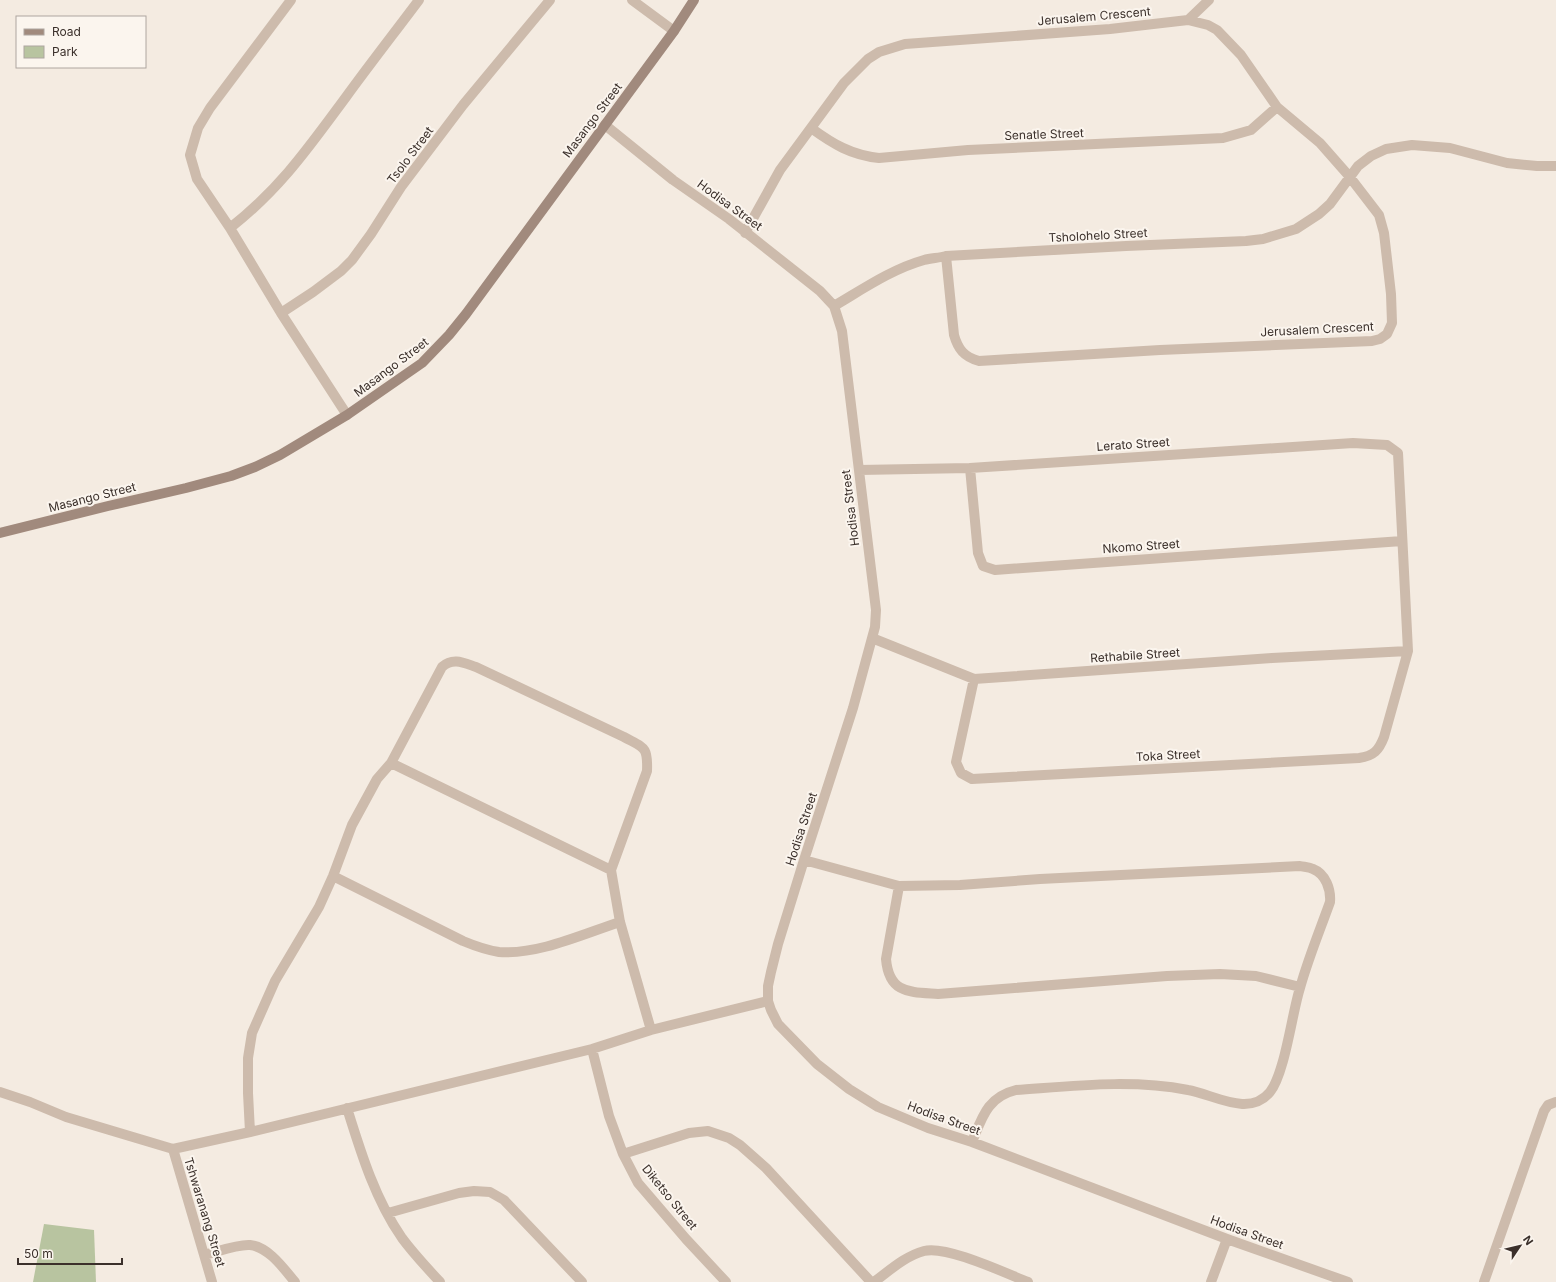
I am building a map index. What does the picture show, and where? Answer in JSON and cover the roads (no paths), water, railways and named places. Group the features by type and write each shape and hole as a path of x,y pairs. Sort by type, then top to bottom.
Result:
{"street":[{"path":"291,0 210,108 198,128 190,155 197,180 230,228 281,313 347,415"},
{"path":"230,228 250,213 267,197 296,164 419,0"},
{"name":"Tsolo Street","path":"281,313 313,292 341,271 352,260 371,234 401,187 463,105 550,0"},
{"path":"632,0 674,31"},
{"name":"Masango Street","path":"0,533 186,488 255,468 280,455 347,415 422,363 449,335 497,273 674,31 694,0"},
{"path":"1188,20 1209,0"},
{"name":"Jerusalem Crescent","path":"745,233 780,170 844,83 868,59 886,49 905,44 1110,30 1188,20 1208,25 1217,30 1225,38 1240,55 1277,107 1320,143 1349,176 1379,215 1384,233 1391,294 1392,323 1387,334 1380,339 1372,341 1160,350 979,361 966,356 956,345 946,256"},
{"name":"Senatle Street","path":"811,128 833,143 853,153 879,158 968,150 1223,138 1251,130 1277,107"},
{"name":"Hodisa Street","path":"605,125 673,180 729,219 820,291 834,306 842,331 876,610 875,627 853,708 778,944 768,986 768,1001 778,1024 817,1064 849,1090 885,1110 928,1128 972,1142 1227,1239 1348,1282"},
{"name":"Tsholohelo Street","path":"834,306 876,281 906,267 924,260 946,256 1263,239 1296,229 1319,214 1330,204 1349,176 1358,166 1370,156 1386,149 1412,145 1450,148 1507,163 1556,166"},
{"name":"Lerato Street","path":"858,470 970,468 1353,443 1388,445 1398,453 1402,541"},
{"name":"Nkomo Street","path":"970,468 978,553 983,566 995,570 1402,541"},
{"path":"1402,541 1408,651"},
{"name":"Rethabile Street","path":"872,638 974,679 1272,658 1408,651"},
{"name":"Toka Street","path":"974,679 956,762 961,773 966,777 979,780 1084,772 1359,758 1373,754 1380,747 1408,651"},
{"path":"250,1132 248,1058 252,1033 275,981 319,907 333,876 352,824 377,779 391,763 442,667 450,662 462,662 476,667 617,734 641,747 647,754 648,759 646,771 611,870 620,922 651,1030"},
{"path":"391,763 611,870"},
{"path":"804,860 899,886 960,885 1040,879 1300,866 1314,869 1325,879 1331,894 1330,902 1300,987 1282,1063 1276,1081 1270,1092 1258,1102 1250,1104 1236,1104 1195,1091 1145,1084 1098,1084 1016,1090 1005,1093 988,1107 972,1142"},
{"path":"333,876 463,941 497,952 534,950 620,922"},
{"path":"899,886 886,959 886,968 893,981 901,989 908,992 938,994 1167,976 1220,974 1256,976 1300,987"},
{"path":"0,1092 30,1102 66,1117 173,1149 250,1132 592,1048 651,1030 768,1001"},
{"name":"Diketso Street","path":"592,1048 609,1116 622,1154 638,1183 686,1239 726,1282"},
{"path":"1484,1282 1544,1111 1548,1105 1556,1102"},
{"path":"347,1108 366,1168 388,1213 402,1237 440,1282"},
{"path":"622,1154 689,1133 708,1131 730,1138 766,1168 871,1282"},
{"name":"Tshwaranang Street","path":"173,1149 212,1282"},
{"path":"388,1213 459,1193 474,1191 490,1192 504,1200 582,1282"},
{"path":"1211,1282 1227,1239"},
{"path":"204,1255 244,1245 256,1246 267,1252 296,1282"},
{"path":"874,1282 911,1256 933,1249 948,1252 1028,1282"}]}
